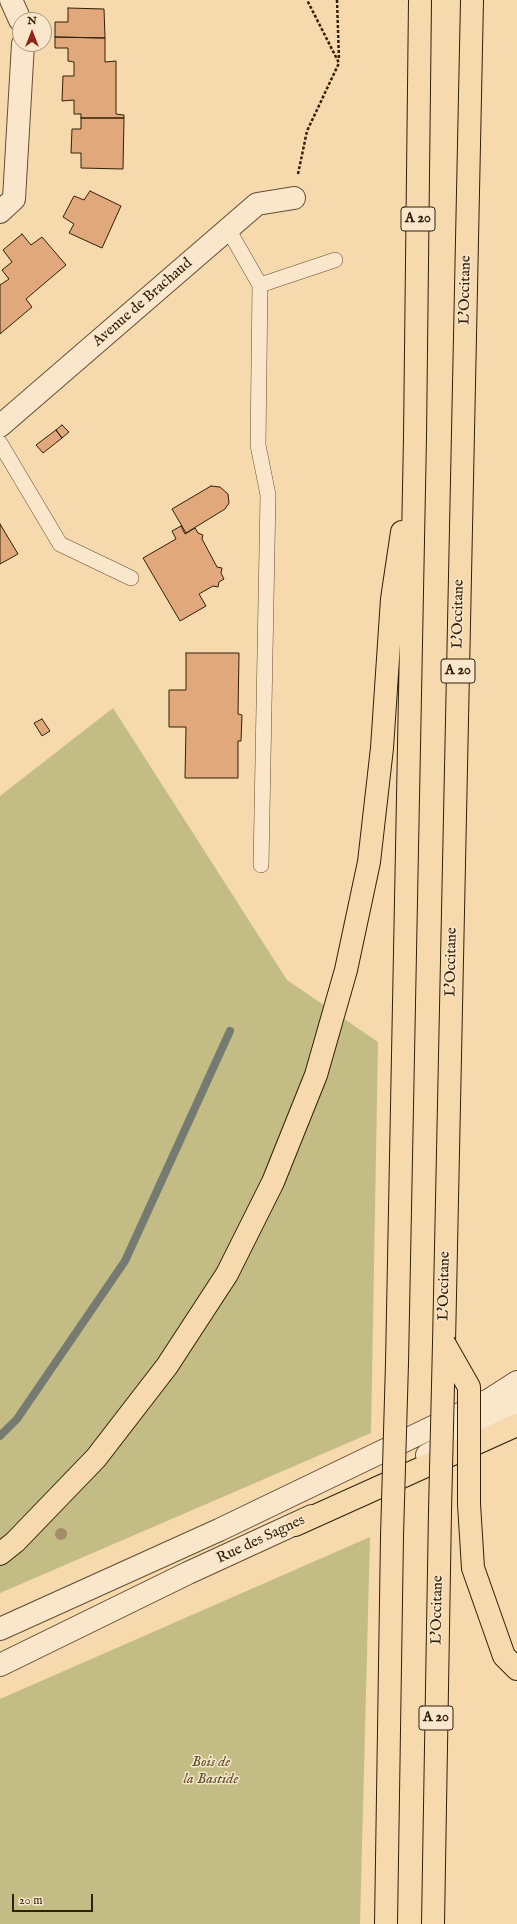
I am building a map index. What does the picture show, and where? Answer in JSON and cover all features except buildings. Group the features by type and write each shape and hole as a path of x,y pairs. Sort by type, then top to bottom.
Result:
{"highway":[{"name":"A 20","path":"386,1924 392,1536 397,1363 415,437 420,0"},
{"name":"L'Occitane","path":"433,1924 440,1512 472,0"},
{"path":"0,1554 15,1542 96,1458 167,1366 227,1274 273,1182 316,1075 346,970 369,862 382,748 392,599 415,437"},
{"path":"444,1343 469,1387 469,1504 474,1568 504,1656 517,1669"},
{"path":"295,1525 517,1425"}],"street":[{"path":"11,0 16,12"},
{"path":"0,212 14,199 23,52"},
{"name":"Avenue de Brachaud","path":"0,426 257,204 294,198"},
{"name":"Rue des Sagnes","path":"0,1629 219,1530 489,1400 517,1382"},
{"name":"Rue des Sagnes","path":"0,1665 188,1573 295,1525 505,1414 517,1405"}],"lane":[{"path":"228,229 260,285 258,445 268,495 261,865"},
{"path":"260,285 335,260"},
{"path":"0,443 60,544 131,578"}],"path":[{"path":"307,0 339,63"},
{"path":"294,198 307,131 339,63 337,0"}],"green space":[{"path":"113,708 287,980 378,1042 371,1433 0,1593 0,796"},
{"name":"Bois de la Bastide","path":"370,1537 360,1924 0,1924 0,1699"}],"waterway":[{"path":"0,1436 17,1419 125,1261 230,1031"}]}
